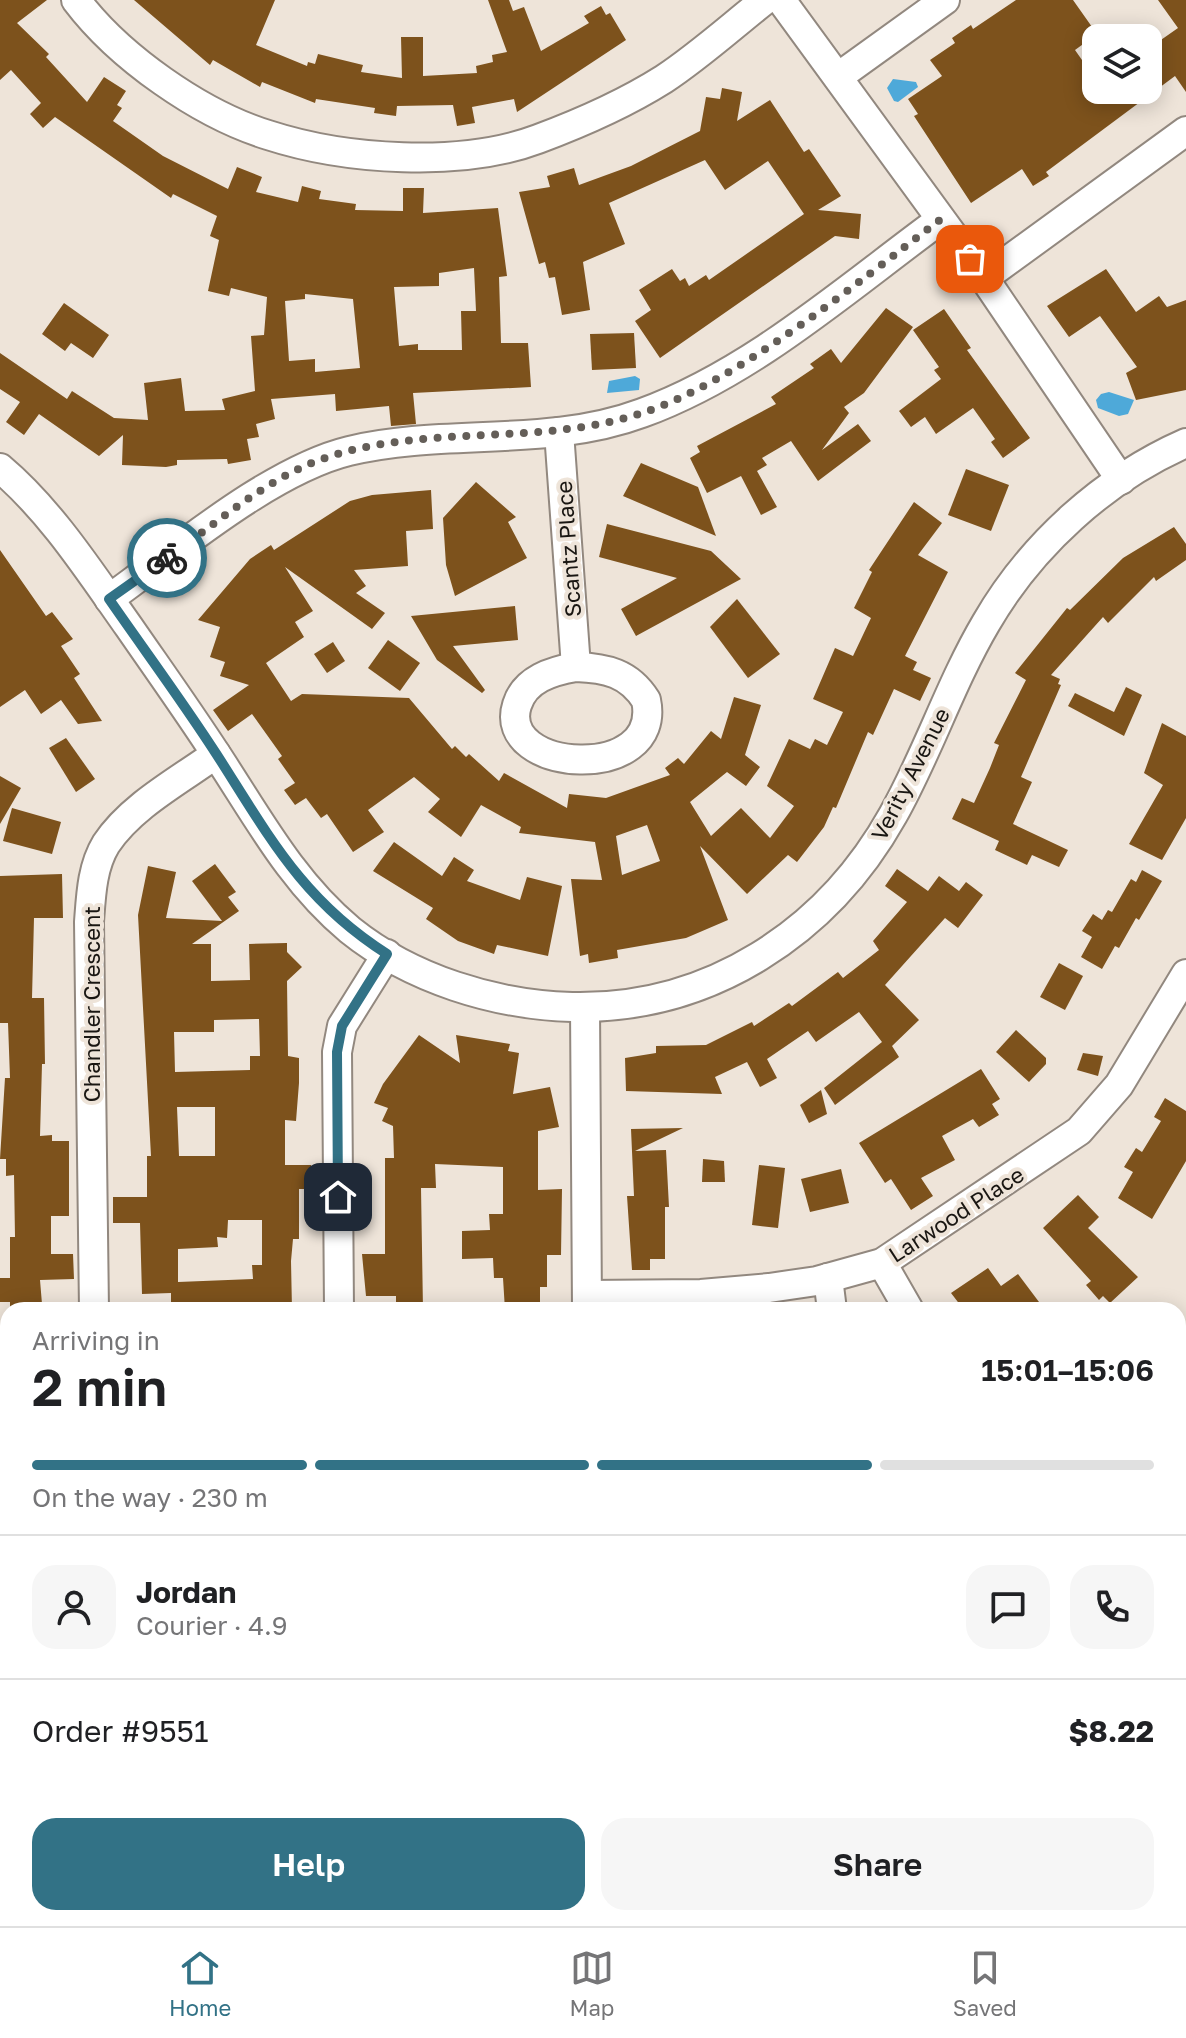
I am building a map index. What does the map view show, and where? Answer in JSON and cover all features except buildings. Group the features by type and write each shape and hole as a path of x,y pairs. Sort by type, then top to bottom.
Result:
{"street":[{"path":"76,0 134,60 197,102 266,135 332,150 400,157 468,154 535,141 595,115 664,78 765,0"},
{"path":"781,0 984,278 1121,480"},
{"path":"838,77 945,0"},
{"path":"984,278 1186,131"},
{"path":"109,599 270,485 324,458 384,446 559,432 639,414 674,401 781,336 940,220"},
{"name":"Scantz Place","path":"559,432 576,667"},
{"name":"Verity Avenue","path":"0,468 49,520 109,599 216,754 286,863 352,932 387,954 473,992 540,1006 585,1007 634,1003 694,991 757,958 808,922 855,874 893,816 986,623 1019,573 1079,509 1150,459 1186,443"},
{"path":"576,667 609,670 624,676 634,682 646,700 644,729 624,753 607,757 556,756 528,745 517,731 514,719 523,692 535,680 554,671 576,667"},
{"name":"Chandler Crescent","path":"94,1302 89,922 95,870 107,844 125,823 216,754"},
{"path":"339,1302 337,1052 342,1026 387,954"},
{"name":"Larwood Place","path":"587,1302 701,1294 828,1278 882,1263 1079,1131 1119,1085 1186,974"},
{"path":"585,1007 587,1302"},
{"path":"882,1263 904,1302"},
{"path":"828,1278 831,1302"}],"water":[{"path":"893,79 916,82 918,87 898,102 894,101 887,88"},
{"path":"635,376 640,379 639,390 607,393 609,381"},
{"path":"1109,392 1134,400 1128,414 1119,416 1098,408 1096,400 1101,394"}],"way so far":[{"path":"167,558 270,485 324,458 384,446 598,426 674,401 781,336 940,220 970,259"}],"route":[{"path":"167,558 109,599 216,754 278,853 320,902 352,932 387,954 342,1026 337,1052 338,1197"}]}
